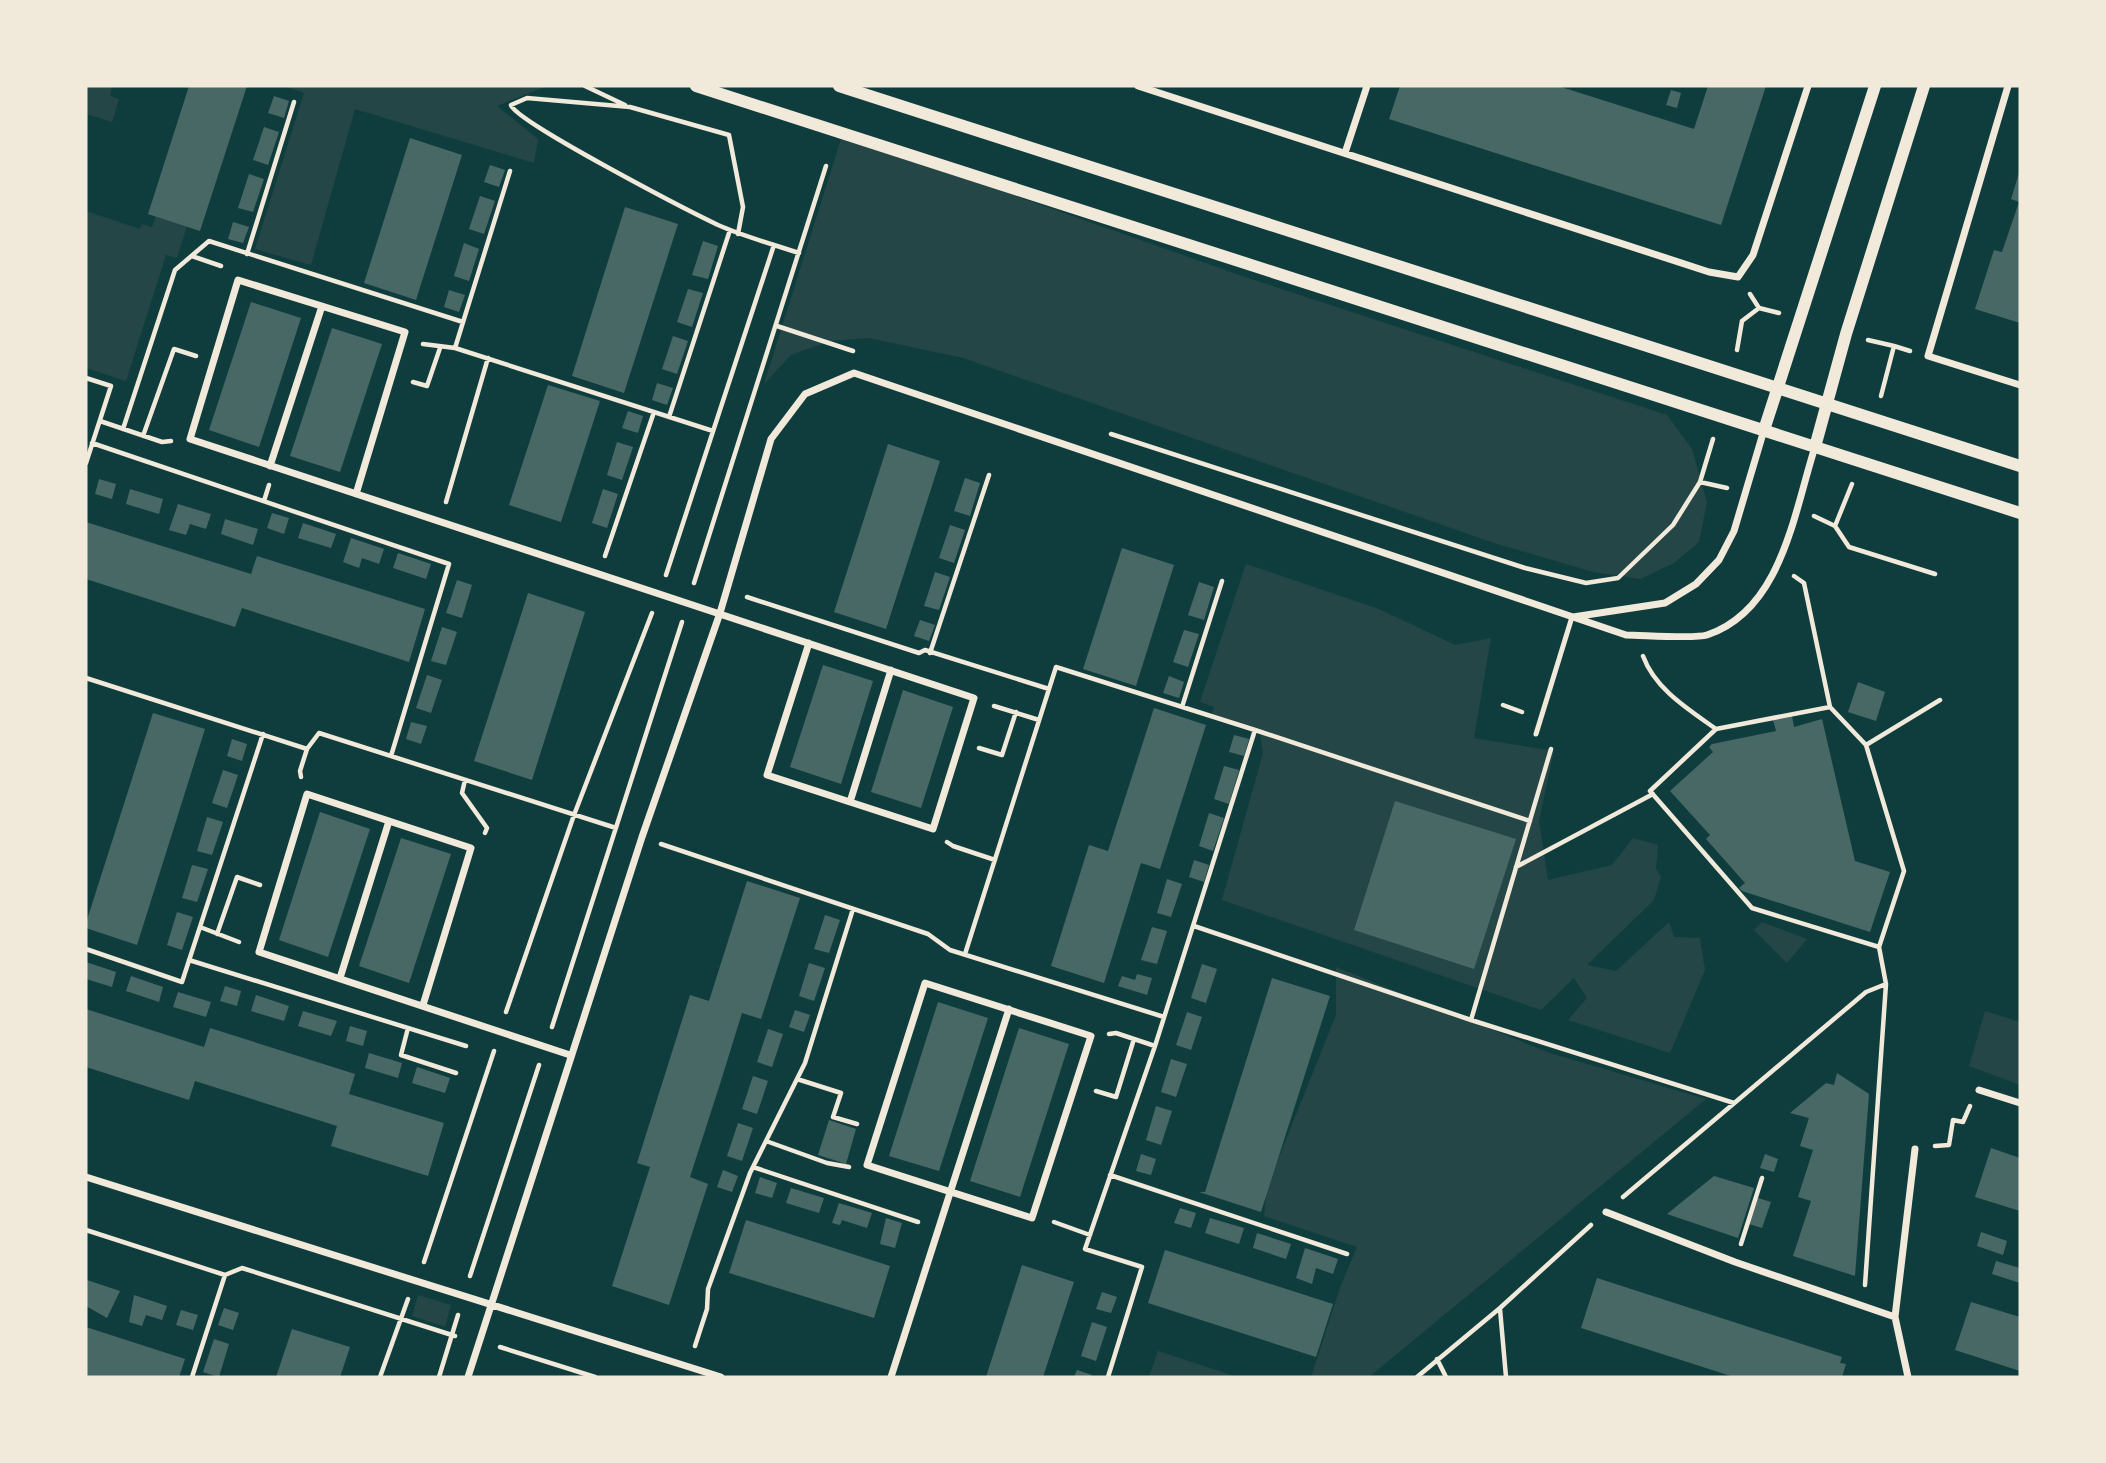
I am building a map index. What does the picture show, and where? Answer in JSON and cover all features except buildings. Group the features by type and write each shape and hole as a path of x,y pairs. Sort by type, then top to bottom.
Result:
{"street":[{"path":"696,86 2020,513"},
{"path":"839,86 2020,466"},
{"path":"1138,86 1709,272 1738,277 1753,256 1808,86"},
{"path":"1345,153 1367,86"},
{"path":"1572,617 1665,603 1696,584 1718,560 1734,531 1777,388 1875,86"},
{"path":"468,1377 570,1055 720,613 771,439 805,394 854,373 1626,635 1705,636 1733,622 1760,598 1777,567 1924,86"},
{"path":"2008,86 1928,356 2020,385"},
{"path":"356,494 405,332 238,280 190,439 270,466 660,593 974,698 933,829 767,775 809,643"},
{"path":"270,466 322,306"},
{"path":"850,802 891,670"},
{"path":"423,1005 471,848 307,794 259,952 570,1055"},
{"path":"340,978 389,821"},
{"path":"925,983 1091,1036 1032,1218 950,1192 867,1165 925,983"},
{"path":"891,1377 1009,1009"},
{"path":"1979,1090 2020,1103"},
{"path":"1908,1377 1895,1317 1915,1149"},
{"path":"86,1177 721,1377"},
{"path":"1606,1212 1735,1262 1895,1317"}],"lane":[{"path":"1536,734 1572,617"}],"path":[{"path":"585,86 630,107 729,135 735,150 743,207 738,234"},
{"path":"630,107 527,98 511,105 515,113 601,163 730,230 799,253"},
{"path":"247,254 294,103"},
{"path":"439,1377 826,166"},
{"path":"455,348 510,171"},
{"path":"669,417 730,230"},
{"path":"380,1377 399,1319 416,1280 574,815 660,593 774,245"},
{"path":"192,256 220,265"},
{"path":"777,326 856,352"},
{"path":"424,345 455,348 713,431"},
{"path":"410,380 427,386 440,348"},
{"path":"143,436 174,349 192,354"},
{"path":"448,496 488,358"},
{"path":"86,378 111,386 86,463"},
{"path":"607,549 654,412"},
{"path":"100,421 162,442"},
{"path":"1105,432 1525,568 1586,583 1618,578 1673,525 1700,482 1745,492"},
{"path":"92,443 449,565"},
{"path":"930,655 989,475"},
{"path":"264,501 268,488"},
{"path":"1795,508 1835,526 1849,547 1935,574"},
{"path":"391,756 454,551"},
{"path":"1777,567 1804,583 1830,707 1866,746 1904,871 1879,947 1886,984 1863,1306"},
{"path":"1182,707 1222,581"},
{"path":"740,594 919,653 1049,689"},
{"path":"1637,635 1650,674 1685,707 1716,729"},
{"path":"965,954 1056,667 1530,821 1471,1020"},
{"path":"86,678 307,749"},
{"path":"1866,746 1940,701"},
{"path":"994,706 1040,720"},
{"path":"1830,707 1716,729 1650,791 1752,908 1879,947"},
{"path":"981,748 1002,755 1016,712"},
{"path":"1108,1377 1142,1267 1085,1249 1155,1046 1255,730"},
{"path":"300,771 307,749 319,733 616,828 928,934 950,950 1164,1018"},
{"path":"86,949 183,982 263,734"},
{"path":"465,780 462,793 487,828 486,833"},
{"path":"1516,867 1653,794"},
{"path":"953,846 995,860"},
{"path":"217,934 237,877 257,884"},
{"path":"688,1367 707,1309 708,1289 753,1167 805,1063 853,909"},
{"path":"1194,926 1471,1020 1734,1103"},
{"path":"200,927 235,940"},
{"path":"189,960 439,1038"},
{"path":"1417,1377 1500,1308 1606,1212 1866,992 1886,984"},
{"path":"408,1028 401,1055 456,1073"},
{"path":"1116,1033 1155,1046"},
{"path":"1095,1090 1116,1097 1134,1039"},
{"path":"797,1079 841,1093 833,1117 857,1124"},
{"path":"1915,1149 1949,1145 1953,1121 1963,1122 1979,1090"},
{"path":"766,1140 841,1168"},
{"path":"753,1167 939,1229"},
{"path":"1110,1175 1347,1254"},
{"path":"1735,1262 1762,1178"},
{"path":"1051,1221 1090,1235"},
{"path":"86,1230 225,1275 242,1268 399,1319 452,1335 480,1340 595,1377"},
{"path":"192,1377 225,1275"},
{"path":"1500,1308 1506,1377"},
{"path":"1437,1359 1446,1377"},
{"path":"564,1377 567,1368"}],"shaded area":[{"path":"86,86 112,86 110,96 119,99 112,122 86,114"},
{"path":"285,86 546,86 497,106 538,139 534,163 355,109 311,265 255,249 304,93"},
{"path":"841,139 945,171 1248,278 1667,415 1692,449 1707,502 1699,542 1674,563 1640,579 1593,572 1494,543 963,358 869,338 830,341 791,355 764,384"},
{"path":"86,211 140,229 142,224 152,227 156,216 187,226 177,258 166,255 126,381 86,368"},
{"path":"1246,564 1379,609 1455,645 1491,638 1474,738 1554,751 1539,821 1548,880 1612,865 1633,838 1658,845 1656,869 1661,877 1654,900 1587,965 1616,971 1669,922 1674,937 1700,938 1705,970 1670,1053 1568,1020 1587,998 1574,978 1541,1010 1222,900 1263,753 1260,734 1211,718 1214,707 1200,702"},
{"path":"1762,922 1807,939 1787,963 1754,930"},
{"path":"1336,967 1550,1053 1706,1099 1369,1377 1311,1377 1341,1285 1357,1247 1264,1216 1267,1187 1336,1015"},
{"path":"1985,1011 2020,1022 2020,1085 1969,1066"},
{"path":"418,1295 451,1305 445,1327 412,1316"},
{"path":"1158,1351 1238,1377 1149,1377"}]}
